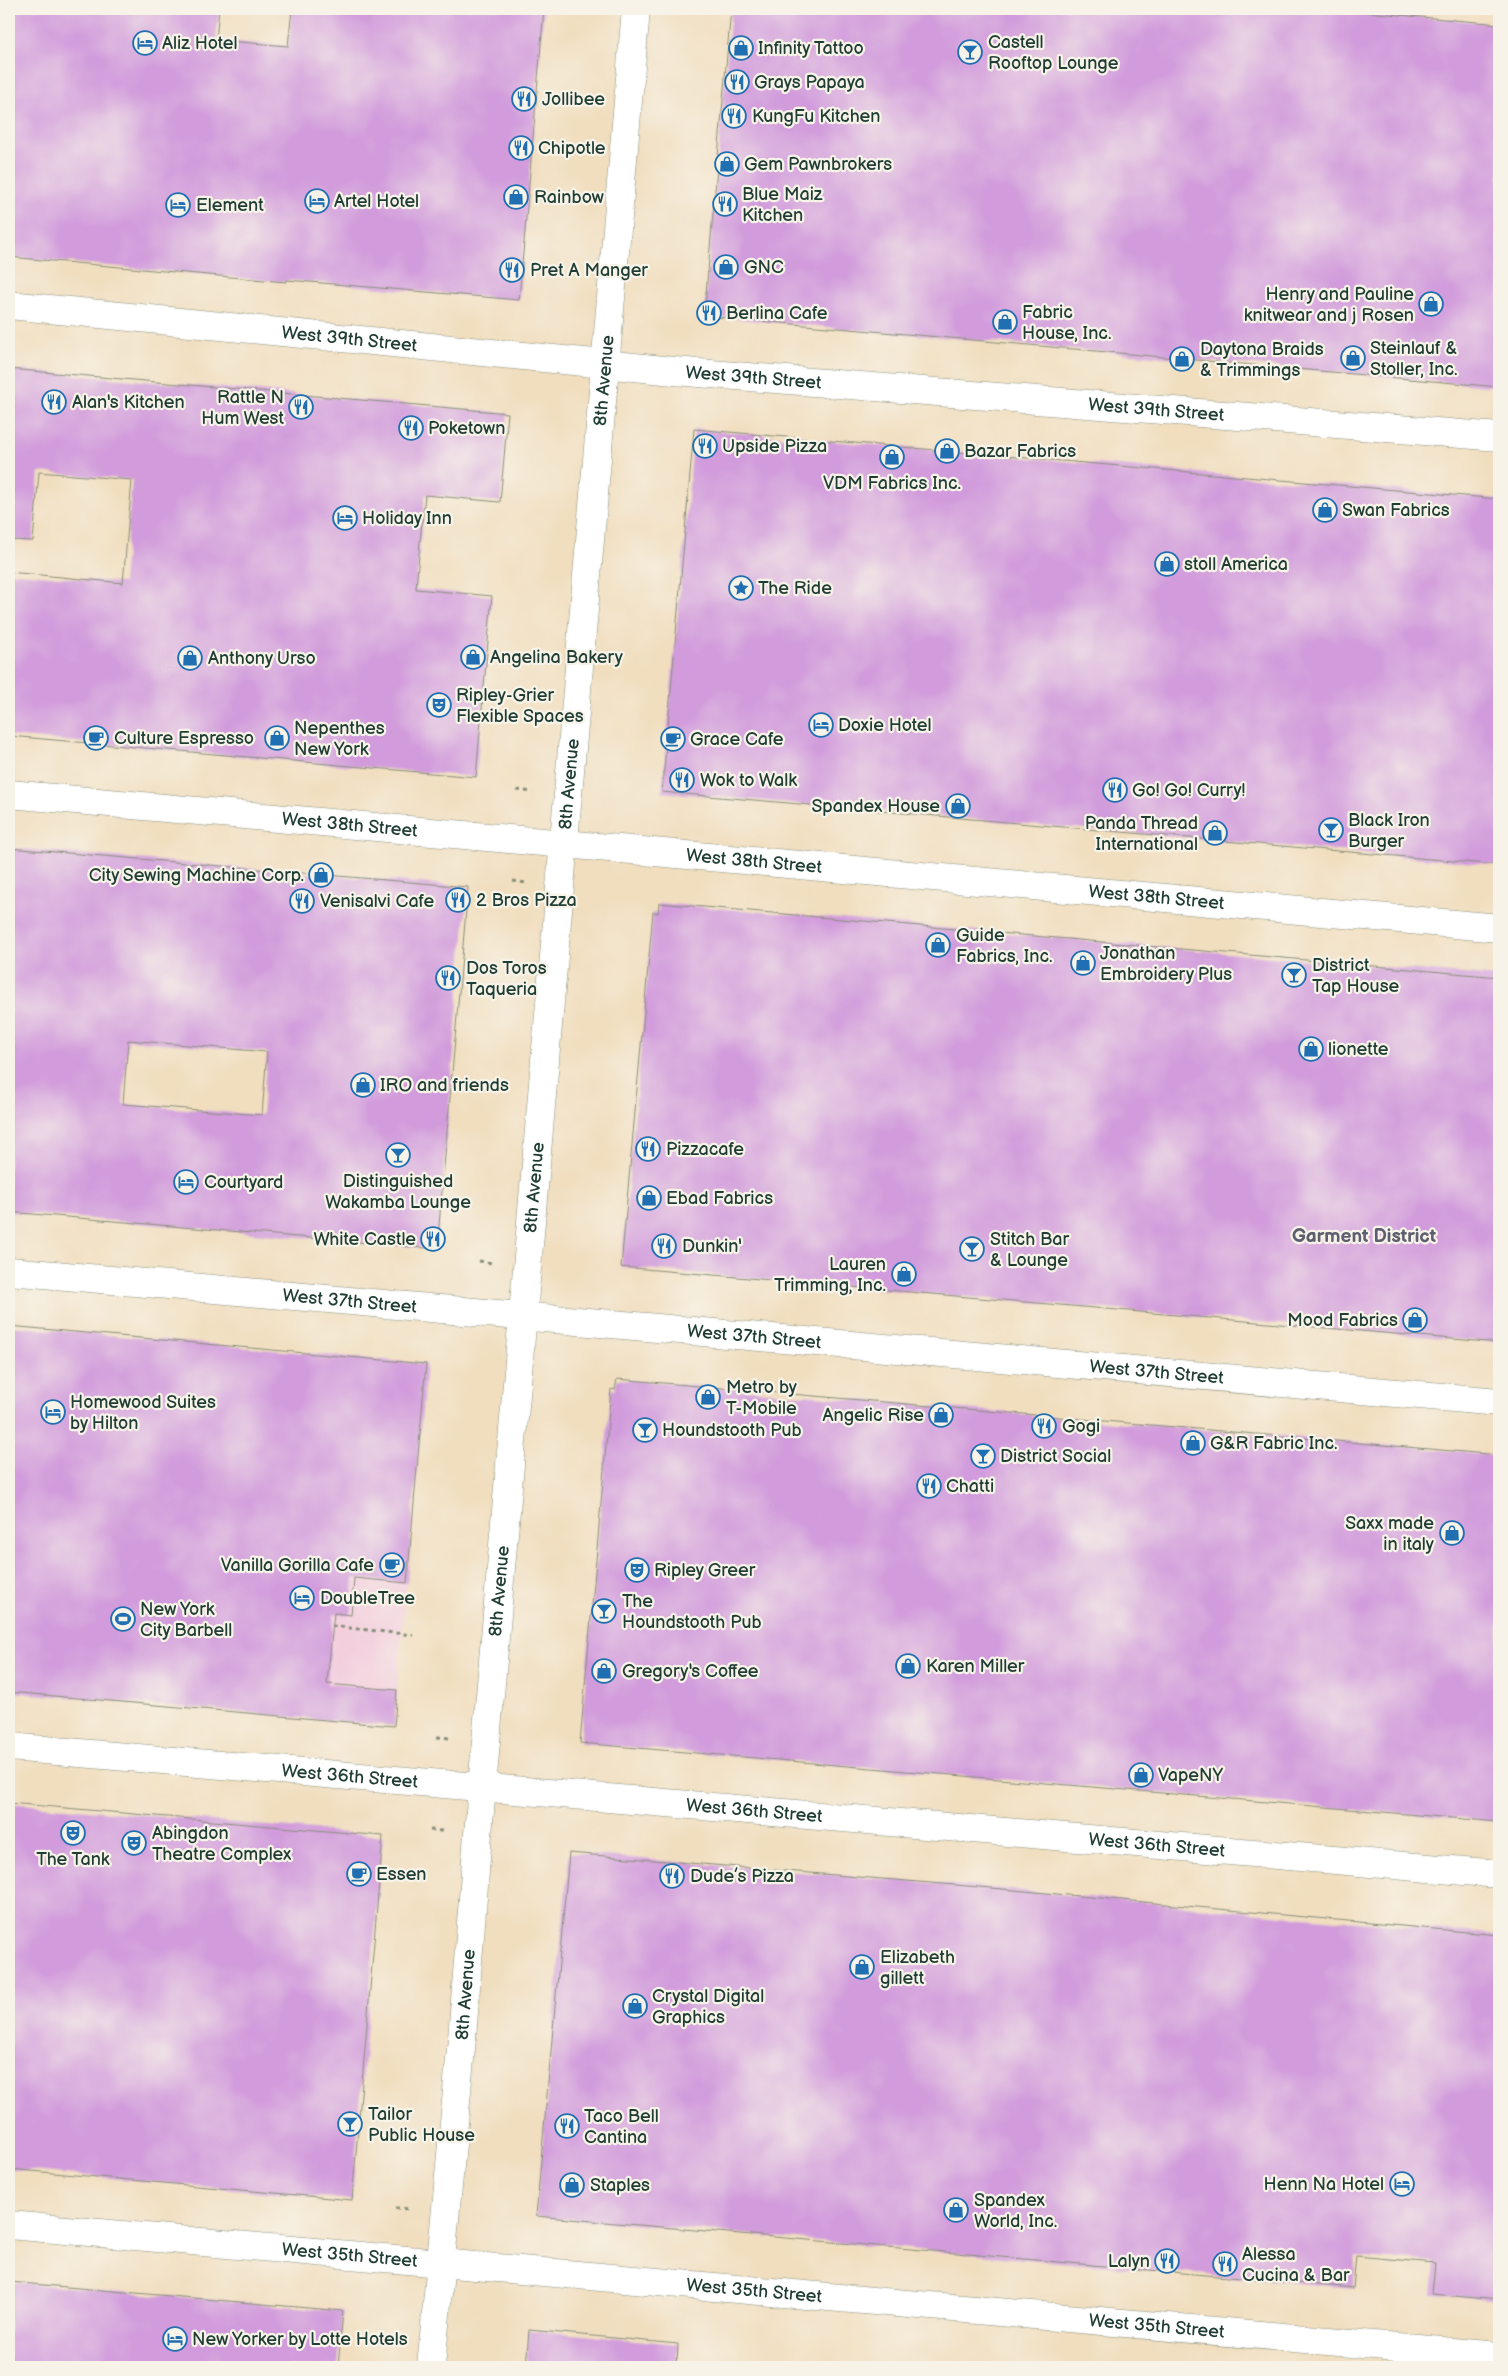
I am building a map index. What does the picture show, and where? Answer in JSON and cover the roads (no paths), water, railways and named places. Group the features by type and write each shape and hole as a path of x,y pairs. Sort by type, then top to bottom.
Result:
{"main road":[{"name":"8th Avenue","path":"431,2367 462,2038 482,1787 636,9"},
{"name":"West 39th Street","path":"9,305 606,365 1499,437"},
{"name":"West 38th Street","path":"9,794 1499,928"},
{"name":"West 37th Street","path":"9,1271 1499,1402"},
{"name":"West 36th Street","path":"9,1747 1499,1874"},
{"name":"West 35th Street","path":"9,2225 1499,2356"}],"place":[{"name":"Aliz Hotel","path":"145,43"},
{"name":"Infinity Tattoo","path":"741,48"},
{"name":"Castell Rooftop Lounge","path":"970,52"},
{"name":"Grays Papaya","path":"737,82"},
{"name":"Jollibee","path":"524,99"},
{"name":"KungFu Kitchen","path":"734,116"},
{"name":"Chipotle","path":"521,148"},
{"name":"Gem Pawnbrokers","path":"727,164"},
{"name":"Rainbow","path":"516,197"},
{"name":"Artel Hotel","path":"317,201"},
{"name":"Blue Maiz Kitchen","path":"725,204"},
{"name":"Element","path":"178,205"},
{"name":"GNC","path":"726,267"},
{"name":"Pret A Manger","path":"512,270"},
{"name":"Henry and Pauline knitwear and j Rosen","path":"1431,304"},
{"name":"Berlina Cafe","path":"709,313"},
{"name":"Fabric House, Inc.","path":"1005,322"},
{"name":"Steinlauf & Stoller, Inc.","path":"1353,358"},
{"name":"Daytona Braids & Trimmings","path":"1182,359"},
{"name":"Alan's Kitchen","path":"54,402"},
{"name":"Rattle N Hum West","path":"301,407"},
{"name":"Poketown","path":"411,428"},
{"name":"Upside Pizza","path":"705,446"},
{"name":"Bazar Fabrics","path":"947,451"},
{"name":"VDM Fabrics Inc.","path":"892,457"},
{"name":"Swan Fabrics","path":"1325,510"},
{"name":"Holiday Inn","path":"345,518"},
{"name":"stoll America","path":"1167,564"},
{"name":"The Ride","path":"741,588"},
{"name":"Angelina Bakery","path":"473,657"},
{"name":"Anthony Urso","path":"190,658"},
{"name":"Ripley-Grier Flexible Spaces","path":"439,705"},
{"name":"Doxie Hotel","path":"821,725"},
{"name":"Culture Espresso","path":"96,738"},
{"name":"Nepenthes New York","path":"277,738"},
{"name":"Grace Cafe","path":"673,739"},
{"name":"Wok to Walk","path":"682,780"},
{"name":"Go! Go! Curry!","path":"1115,790"},
{"name":"Spandex House","path":"958,806"},
{"name":"Black Iron Burger","path":"1331,830"},
{"name":"Panda Thread International","path":"1215,833"},
{"name":"City Sewing Machine Corp.","path":"321,875"},
{"name":"2 Bros Pizza","path":"458,900"},
{"name":"Venisalvi Cafe","path":"302,901"},
{"name":"Guide Fabrics, Inc.","path":"938,945"},
{"name":"Jonathan Embroidery Plus","path":"1083,963"},
{"name":"District Tap House","path":"1294,975"},
{"name":"Dos Toros Taqueria","path":"448,978"},
{"name":"lionette","path":"1311,1049"},
{"name":"IRO and friends","path":"363,1085"},
{"name":"Pizzacafe","path":"648,1149"},
{"name":"Distinguished Wakamba Lounge","path":"398,1155"},
{"name":"Courtyard","path":"186,1182"},
{"name":"Ebad Fabrics","path":"649,1198"},
{"name":"White Castle","path":"433,1239"},
{"name":"Dunkin'","path":"664,1246"},
{"name":"Stitch Bar & Lounge","path":"972,1249"},
{"name":"Lauren Trimming, Inc.","path":"904,1274"},
{"name":"Mood Fabrics","path":"1415,1320"},
{"name":"Metro by T-Mobile","path":"708,1397"},
{"name":"Homewood Suites by Hilton","path":"53,1412"},
{"name":"Angelic Rise","path":"941,1415"},
{"name":"Gogi","path":"1044,1426"},
{"name":"Houndstooth Pub","path":"645,1430"},
{"name":"G&R Fabric Inc.","path":"1193,1443"},
{"name":"District Social","path":"983,1456"},
{"name":"Chatti","path":"929,1486"},
{"name":"Saxx made in italy","path":"1452,1533"},
{"name":"Vanilla Gorilla Cafe","path":"392,1565"},
{"name":"Ripley Greer","path":"637,1570"},
{"name":"DoubleTree","path":"302,1598"},
{"name":"The Houndstooth Pub","path":"604,1611"},
{"name":"New York City Barbell","path":"123,1619"},
{"name":"Karen Miller","path":"908,1666"},
{"name":"Gregory's Coffee","path":"604,1671"},
{"name":"VapeNY","path":"1141,1775"},
{"name":"The Tank","path":"73,1833"},
{"name":"Abingdon Theatre Complex","path":"134,1843"},
{"name":"Essen","path":"359,1874"},
{"name":"Dude’s Pizza","path":"672,1876"},
{"name":"Elizabeth gillett","path":"862,1967"},
{"name":"Crystal Digital Graphics","path":"635,2006"},
{"name":"Tailor Public House","path":"350,2124"},
{"name":"Taco Bell Cantina","path":"567,2126"},
{"name":"Henn Na Hotel","path":"1402,2184"},
{"name":"Staples","path":"572,2185"},
{"name":"Spandex World, Inc.","path":"956,2210"},
{"name":"Lalyn","path":"1167,2261"},
{"name":"Alessa Cucina & Bar","path":"1225,2264"},
{"name":"New Yorker by Lotte Hotels","path":"175,2339"}],"district":[{"name":"Garment District","path":"1364,1235"}]}
